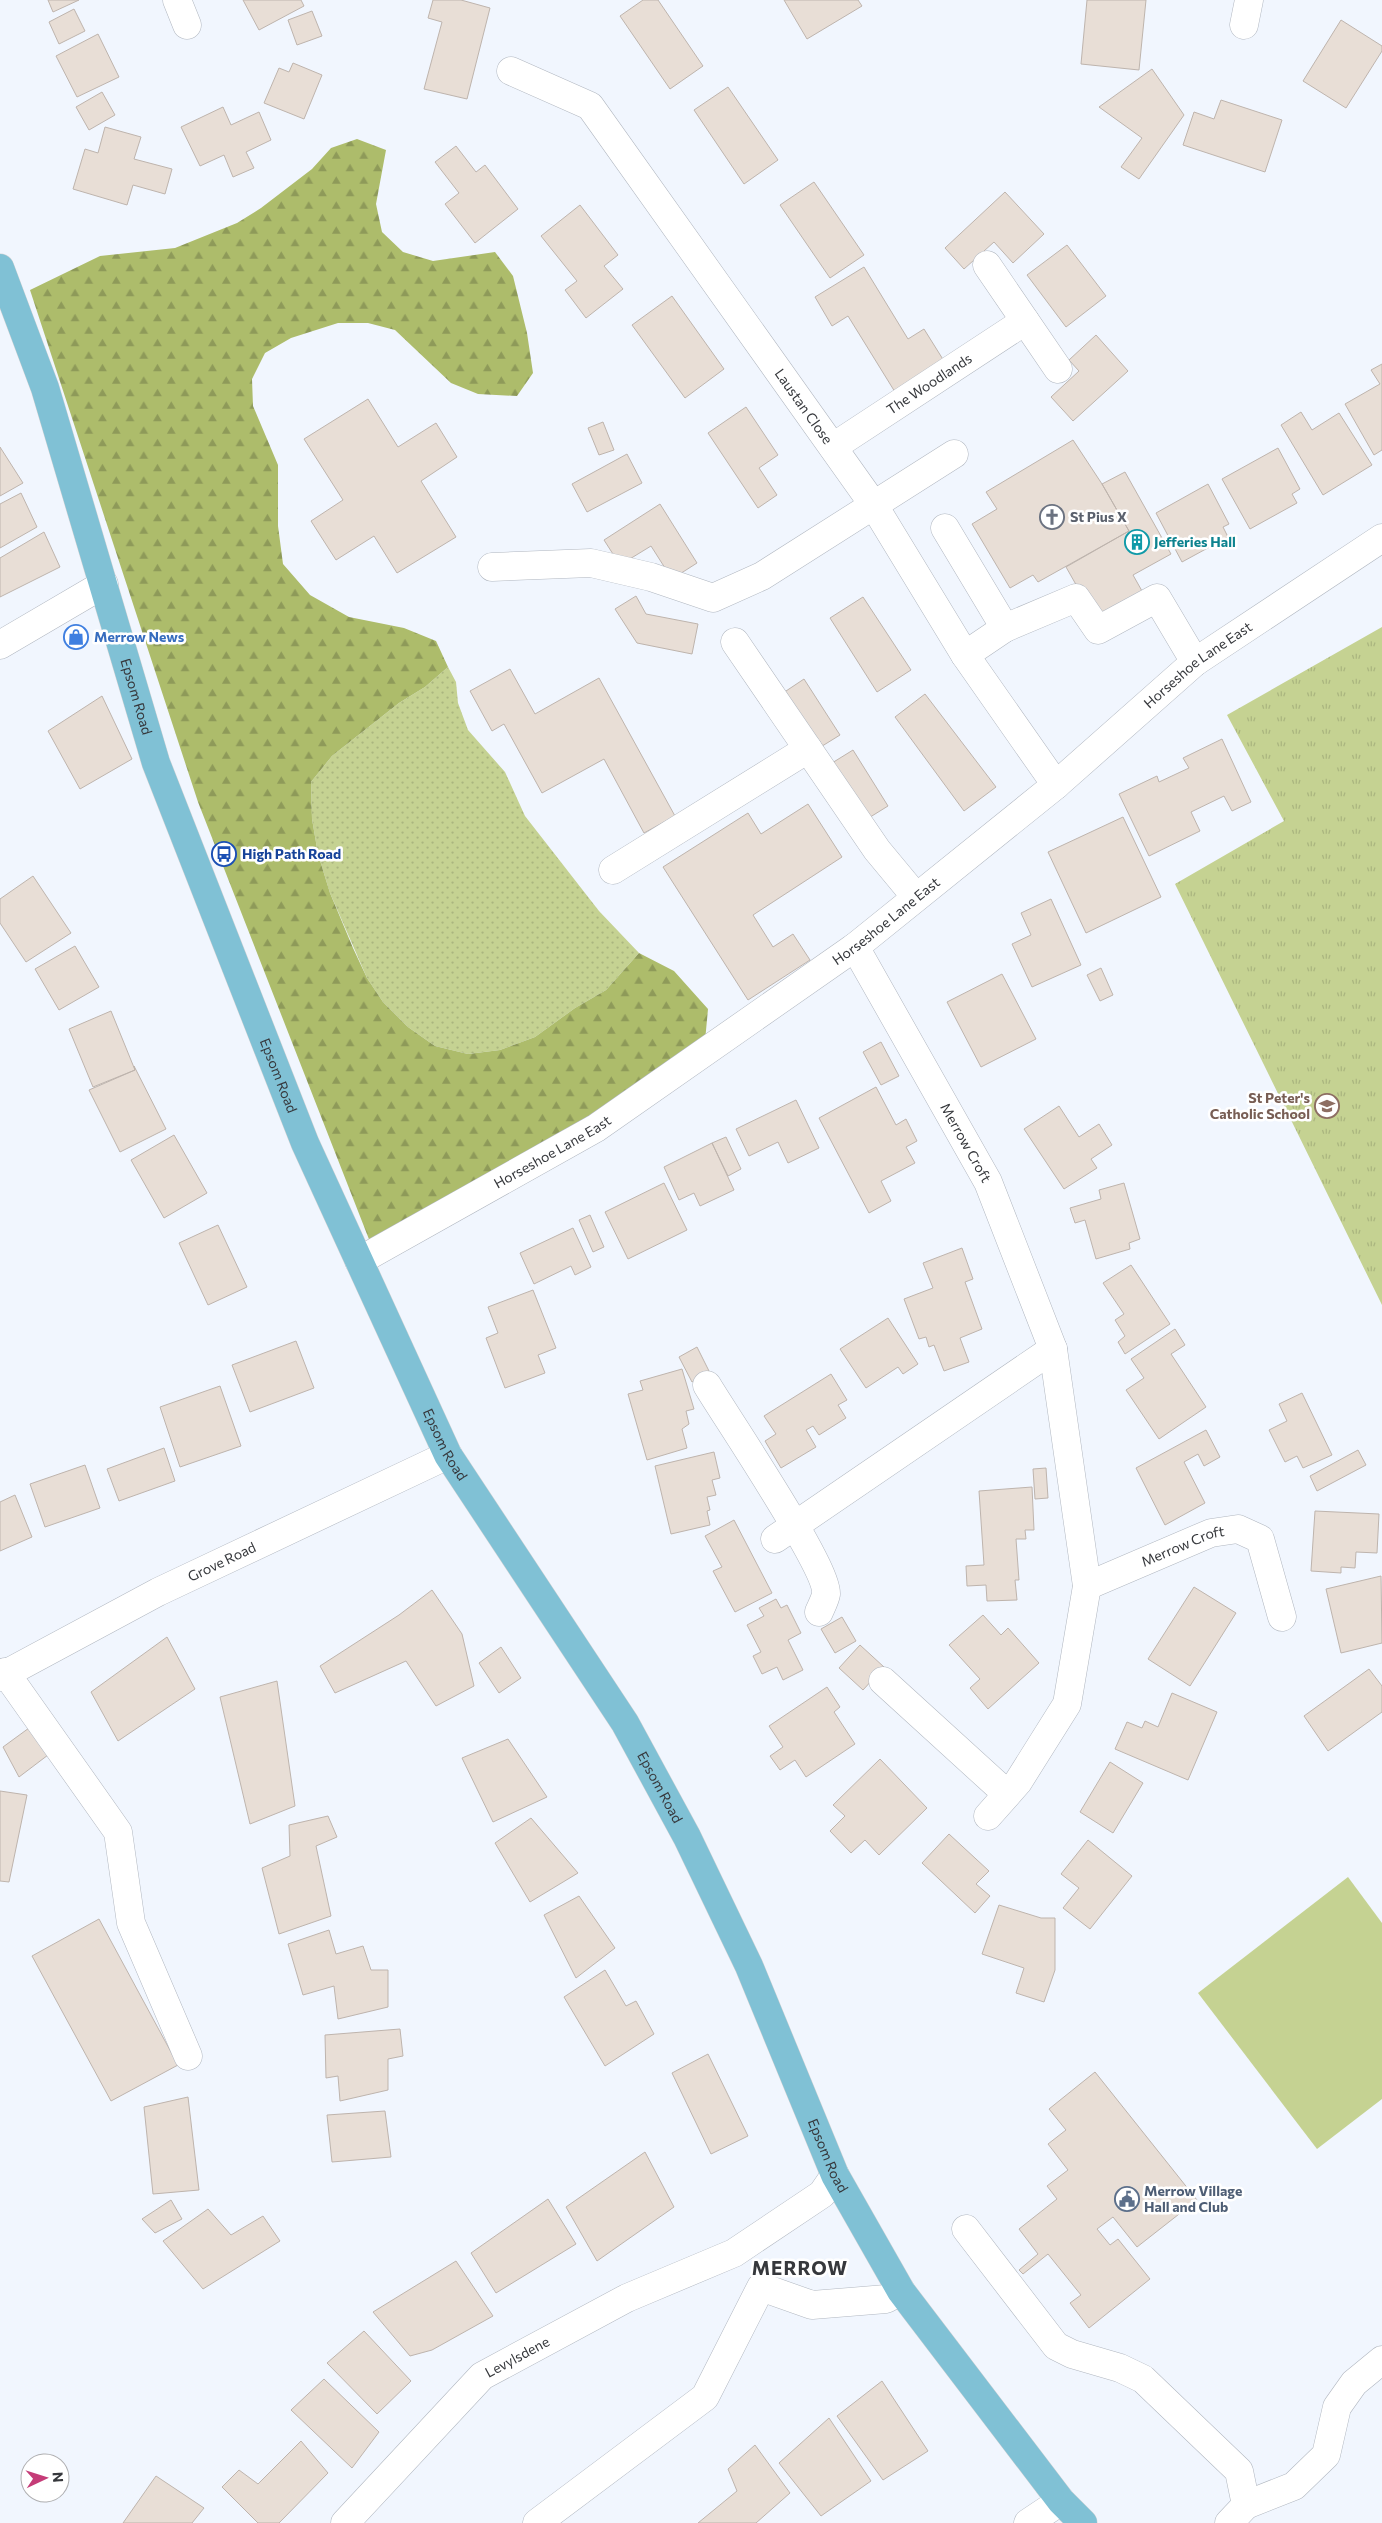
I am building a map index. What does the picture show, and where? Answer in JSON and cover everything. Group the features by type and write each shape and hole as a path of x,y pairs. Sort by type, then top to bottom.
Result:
{"main road":[{"name":"Epsom Road","path":"0,268 45,388 156,763 305,1143 448,1455 625,1723 687,1837 750,1966 835,2175 901,2291 1061,2501 1083,2523"}],"street":[{"name":"Laustan Close","path":"511,71 590,106 873,504 965,654 1056,785"},
{"path":"987,265 1058,369"},
{"name":"The Woodlands","path":"833,447 1025,321"},
{"path":"492,567 591,564 651,577 714,598 762,576 954,454"},
{"path":"944,528 1005,628"},
{"name":"Horseshoe Lane East","path":"358,1261 596,1128 854,947 1056,785 1195,662 1382,538"},
{"path":"0,646 104,584"},
{"path":"965,654 1005,628 1076,598 1098,630 1157,598 1195,662"},
{"path":"735,642 877,850 916,897"},
{"path":"613,870 808,749"},
{"name":"Merrow Croft","path":"854,947 988,1182 1053,1349 1087,1586 1067,1704 1018,1782 988,1816"},
{"path":"785,1532 1053,1349"},
{"path":"707,1385 785,1532 816,1565 826,1593 819,1612"},
{"name":"Grove Road","path":"3,1675 158,1592 448,1455"},
{"name":"Merrow Croft","path":"1087,1586 1211,1534 1238,1529 1260,1539 1282,1618"},
{"path":"3,1675 118,1832 131,1923 188,2056"},
{"path":"883,1682 1007,1794"},
{"name":"Levylsdene","path":"345,2523 482,2376 627,2298 734,2253 822,2194 835,2175"},
{"path":"966,2229 1056,2346 1072,2354 1120,2368 1143,2379 1221,2452 1239,2471 1238,2514 1294,2486 1326,2455 1336,2407 1354,2383 1382,2360"},
{"path":"734,2253 761,2286 812,2305 886,2299 901,2291"},
{"path":"537,2523 705,2397 761,2286"},
{"path":"1028,2523 1061,2501"}],"green space":[{"path":"357,139 386,150 376,204 382,232 403,252 433,261 495,252 513,276 527,333 533,373 517,396 478,394 451,383 395,330 368,323 338,323 291,338 265,353 252,379 253,406 278,465 278,526 283,564 310,595 349,617 404,628 436,641 448,667 425,687 399,703 332,756 311,782 312,819 318,854 330,893 367,978 383,1002 408,1027 435,1046 468,1054 500,1050 535,1037 575,1008 606,990 639,953 674,971 708,1009 704,1052 374,1252 198,802 30,290 100,256 175,248 237,223 261,208 312,169 331,148"},
{"name":"St Peter's Catholic School","path":"1382,627 1382,1305 1175,884 1284,821 1227,715"},
{"path":"448,667 456,682 458,703 468,730 505,772 525,816 599,911 639,953 606,990 575,1008 535,1037 500,1050 468,1054 435,1046 408,1027 383,1002 367,978 330,893 318,854 312,819 311,782 332,756 399,703 425,687"},
{"path":"1348,1877 1382,1923 1382,2099 1317,2149 1198,1993"}],"building":[{"path":"48,0 79,0 53,12"},
{"path":"243,0 301,0 304,6 259,30"},
{"path":"433,0 461,0 490,8 467,99 424,89 442,22 428,18"},
{"path":"643,0 658,0 703,66 670,89 620,16"},
{"path":"784,0 858,0 862,6 807,39"},
{"path":"1087,0 1146,0 1139,70 1081,64"},
{"path":"74,9 85,31 59,44 49,22"},
{"path":"312,11 322,36 297,45 288,20"},
{"path":"1341,20 1382,46 1382,51 1346,108 1303,81"},
{"path":"98,34 119,77 77,97 56,56"},
{"path":"293,63 322,75 304,119 264,103 279,68 289,72"},
{"path":"1152,69 1184,115 1139,179 1121,167 1142,138 1099,107"},
{"path":"728,87 778,160 744,184 694,110"},
{"path":"102,92 115,115 89,130 76,107"},
{"path":"1221,100 1282,120 1265,172 1183,145 1194,112 1214,119"},
{"path":"223,107 231,125 259,112 271,140 246,152 254,168 233,177 224,155 200,166 181,127"},
{"path":"105,127 141,137 134,159 172,169 165,194 133,185 127,205 73,189 85,149 98,153"},
{"path":"456,146 476,172 485,165 518,209 475,243 445,204 459,193 435,162"},
{"path":"814,182 864,255 830,278 780,205"},
{"path":"1005,192 1044,234 1013,263 994,242 964,269 945,248"},
{"path":"580,205 618,255 604,266 623,289 586,318 565,290 577,281 541,236"},
{"path":"1067,245 1106,296 1066,327 1027,275"},
{"path":"864,267 908,339 924,329 944,361 895,392 848,316 832,326 815,297"},
{"path":"672,296 724,369 685,398 632,325"},
{"path":"1096,335 1128,371 1073,421 1051,397 1079,371 1069,360"},
{"path":"1382,364 1382,450 1374,455 1345,404 1380,384 1371,370"},
{"path":"368,399 398,447 436,423 457,457 421,481 456,537 397,573 374,536 336,560 311,521 343,500 304,439"},
{"path":"746,407 778,455 759,468 777,495 758,508 708,433"},
{"path":"1301,412 1312,430 1339,413 1372,465 1323,495 1281,425"},
{"path":"603,422 614,450 599,455 588,428"},
{"name":"St Pius X","path":"1073,440 1102,484 1129,531 1038,582 1033,575 1010,588 972,524 997,509 986,492"},
{"path":"0,447 23,483 0,496"},
{"path":"1278,448 1300,489 1292,494 1297,503 1250,529 1222,479"},
{"path":"627,454 642,483 587,512 572,484"},
{"name":"Jefferies Hall","path":"1125,472 1171,554 1133,575 1142,591 1095,618 1066,567 1129,531 1102,484"},
{"path":"1208,484 1229,524 1223,527 1228,537 1182,562 1156,513"},
{"path":"21,493 37,527 0,548 0,504"},
{"path":"660,504 697,563 672,579 651,546 620,565 604,540"},
{"path":"44,532 60,567 0,597 0,558"},
{"path":"636,596 646,614 698,624 692,654 637,643 615,609"},
{"path":"863,597 911,670 877,692 830,618"},
{"path":"510,669 535,714 599,678 675,816 644,833 604,759 542,793 504,724 492,731 470,691"},
{"path":"804,679 840,735 819,748 783,693"},
{"path":"925,694 996,787 964,811 895,717"},
{"path":"102,696 132,759 80,789 48,731"},
{"path":"1222,739 1251,802 1232,811 1224,796 1191,812 1200,831 1149,856 1119,794 1157,776 1159,782 1189,768 1183,758"},
{"path":"853,750 888,806 867,819 832,763"},
{"path":"808,804 842,857 753,915 773,947 793,934 810,960 748,1000 663,867 748,813 761,834"},
{"path":"1123,817 1161,897 1086,933 1048,852"},
{"path":"33,876 71,933 26,962 0,923 0,899"},
{"path":"1051,899 1081,965 1032,987 1012,944 1031,935 1021,913"},
{"path":"75,946 99,987 59,1010 35,969"},
{"path":"1101,968 1113,995 1100,1001 1087,975"},
{"path":"1002,974 1036,1039 981,1067 947,1002"},
{"path":"111,1011 135,1070 93,1087 69,1029"},
{"path":"881,1042 899,1076 881,1085 863,1052"},
{"path":"134,1066 166,1129 120,1152 89,1090 135,1070"},
{"path":"876,1087 896,1125 906,1119 917,1141 906,1147 915,1163 881,1181 891,1201 869,1213 819,1118"},
{"path":"796,1100 819,1148 788,1163 778,1142 749,1156 736,1129"},
{"path":"1059,1106 1079,1137 1099,1124 1112,1145 1091,1159 1097,1168 1064,1189 1024,1129"},
{"path":"174,1135 207,1193 164,1218 131,1160"},
{"path":"726,1137 741,1169 728,1176 712,1143"},
{"path":"712,1143 734,1190 700,1206 694,1193 679,1200 664,1167"},
{"path":"664,1183 687,1230 628,1259 605,1212"},
{"path":"1124,1183 1140,1239 1129,1243 1130,1249 1096,1259 1085,1220 1075,1223 1070,1208 1101,1199 1099,1190"},
{"path":"590,1215 604,1247 593,1252 579,1220"},
{"path":"218,1225 247,1287 208,1305 179,1243"},
{"path":"573,1228 591,1267 575,1275 571,1266 534,1284 520,1253"},
{"path":"962,1248 973,1279 965,1282 982,1329 960,1338 969,1362 944,1371 934,1345 929,1347 926,1337 919,1339 904,1299 933,1288 923,1263"},
{"path":"1131,1265 1170,1324 1125,1354 1118,1342 1125,1336 1115,1320 1124,1314 1103,1283"},
{"path":"533,1290 556,1348 538,1355 545,1373 505,1388 486,1338 498,1333 488,1307"},
{"path":"888,1318 918,1364 903,1374 898,1367 866,1388 840,1349"},
{"path":"1175,1329 1185,1345 1171,1354 1206,1407 1159,1439 1126,1390 1144,1378 1131,1359"},
{"path":"296,1341 314,1388 250,1412 232,1365"},
{"path":"697,1347 710,1373 692,1382 679,1357"},
{"path":"682,1369 694,1409 686,1411 689,1424 682,1429 687,1448 647,1460 628,1394 643,1390 640,1381"},
{"path":"831,1374 847,1400 838,1405 846,1418 819,1435 813,1426 806,1430 816,1447 781,1468 765,1441 776,1434 764,1416"},
{"path":"220,1386 241,1446 180,1467 160,1407"},
{"path":"1302,1393 1332,1455 1303,1468 1297,1456 1285,1462 1269,1430 1287,1421 1279,1404"},
{"path":"1206,1430 1220,1457 1204,1466 1198,1454 1184,1462 1205,1503 1165,1525 1136,1468"},
{"path":"164,1448 175,1481 119,1501 107,1469"},
{"path":"1358,1450 1366,1465 1317,1491 1310,1476"},
{"path":"714,1452 720,1478 712,1480 716,1495 707,1497 710,1510 707,1511 710,1525 671,1534 655,1466"},
{"path":"85,1465 100,1508 45,1527 30,1484"},
{"path":"1046,1468 1048,1498 1035,1499 1033,1469"},
{"path":"1032,1487 1034,1530 1025,1530 1026,1539 1016,1539 1019,1580 1015,1580 1017,1600 987,1601 986,1585 967,1586 966,1566 984,1565 979,1491"},
{"path":"15,1495 32,1537 0,1551 0,1502"},
{"path":"1315,1511 1379,1514 1377,1553 1356,1552 1355,1568 1341,1567 1341,1573 1311,1571"},
{"path":"734,1520 772,1593 735,1612 713,1571 722,1567 705,1536"},
{"path":"1381,1576 1382,1643 1341,1653 1326,1589"},
{"path":"1194,1587 1236,1613 1190,1686 1148,1659"},
{"path":"432,1590 462,1634 474,1686 436,1706 406,1661 335,1693 320,1666 399,1615"},
{"path":"776,1599 781,1608 787,1605 801,1633 788,1640 803,1670 783,1680 777,1667 762,1674 753,1656 761,1652 747,1625 764,1616 759,1608"},
{"path":"983,1615 1001,1635 1008,1628 1039,1663 988,1709 970,1688 980,1679 949,1645"},
{"path":"842,1617 856,1641 835,1653 821,1629"},
{"path":"167,1637 195,1689 118,1741 91,1692"},
{"path":"860,1645 884,1667 863,1690 839,1668"},
{"path":"501,1647 521,1678 499,1693 479,1663"},
{"path":"1369,1669 1382,1686 1382,1712 1328,1751 1304,1716"},
{"path":"277,1681 295,1806 250,1824 220,1697"},
{"path":"827,1687 840,1707 834,1712 855,1744 806,1777 795,1760 780,1770 770,1756 783,1747 769,1726"},
{"path":"1172,1693 1217,1712 1188,1780 1115,1749 1127,1722 1142,1728 1145,1721 1158,1727"},
{"path":"29,1728 48,1755 19,1777 3,1747"},
{"path":"508,1739 547,1797 493,1822 462,1758"},
{"path":"880,1759 927,1808 879,1855 865,1840 851,1853 830,1831 845,1816 833,1805"},
{"path":"1110,1762 1143,1783 1113,1833 1080,1812"},
{"path":"0,1791 27,1795 9,1882 0,1881"},
{"path":"328,1816 337,1837 316,1846 331,1916 279,1934 262,1868 290,1856 289,1825"},
{"path":"531,1818 578,1873 530,1902 495,1843"},
{"path":"949,1834 989,1871 976,1884 990,1896 975,1913 922,1863"},
{"path":"1088,1840 1132,1876 1090,1929 1063,1908 1079,1888 1061,1874"},
{"path":"579,1896 615,1948 576,1978 544,1915"},
{"path":"999,1905 1041,1918 1055,1918 1055,1970 1044,2002 1016,1993 1024,1968 982,1954"},
{"path":"99,1919 178,2065 111,2101 32,1956"},
{"path":"329,1930 336,1954 363,1946 371,1970 388,1970 388,2007 338,2019 334,1986 303,1995 288,1944"},
{"path":"605,1970 626,2006 636,2001 654,2034 605,2066 564,1997"},
{"path":"400,2029 403,2056 388,2059 388,2090 340,2101 338,2076 326,2078 325,2035"},
{"path":"708,2054 748,2136 711,2154 672,2073"},
{"name":"Merrow Village Hall and Club","path":"1095,2072 1197,2200 1137,2247 1113,2217 1097,2229 1110,2245 1118,2239 1150,2279 1089,2328 1070,2303 1081,2295 1048,2254 1023,2274 1019,2270 1038,2254 1019,2229 1057,2199 1047,2186 1068,2170 1048,2144 1066,2130 1049,2109"},
{"path":"188,2097 199,2190 153,2194 144,2107"},
{"path":"385,2111 391,2157 332,2162 327,2115"},
{"path":"645,2152 674,2207 597,2261 566,2207"},
{"path":"548,2199 576,2244 496,2293 471,2253"},
{"path":"171,2200 182,2219 155,2233 142,2219"},
{"path":"208,2209 231,2235 263,2216 280,2241 203,2289 163,2241"},
{"path":"456,2261 493,2316 432,2350 410,2356 373,2312"},
{"path":"364,2331 411,2381 377,2414 327,2363"},
{"path":"324,2379 379,2432 352,2468 291,2410"},
{"path":"882,2381 928,2451 883,2480 837,2416"},
{"path":"829,2418 871,2481 821,2516 779,2463"},
{"path":"301,2441 328,2473 279,2523 258,2523 222,2487 239,2470 258,2484"},
{"path":"755,2445 790,2493 756,2523 698,2523 737,2491 728,2469"},
{"path":"156,2476 204,2508 192,2523 123,2523"}],"place":[{"name":"St Pius X","path":"1052,517"},
{"name":"Jefferies Hall","path":"1137,542"},
{"name":"Merrow News","path":"76,637"},
{"name":"High Path Road","path":"224,854"},
{"name":"St Peter's Catholic School","path":"1327,1106"},
{"name":"Merrow Village Hall and Club","path":"1127,2199"}],"district":[{"name":"MERROW","path":"800,2268"}]}
